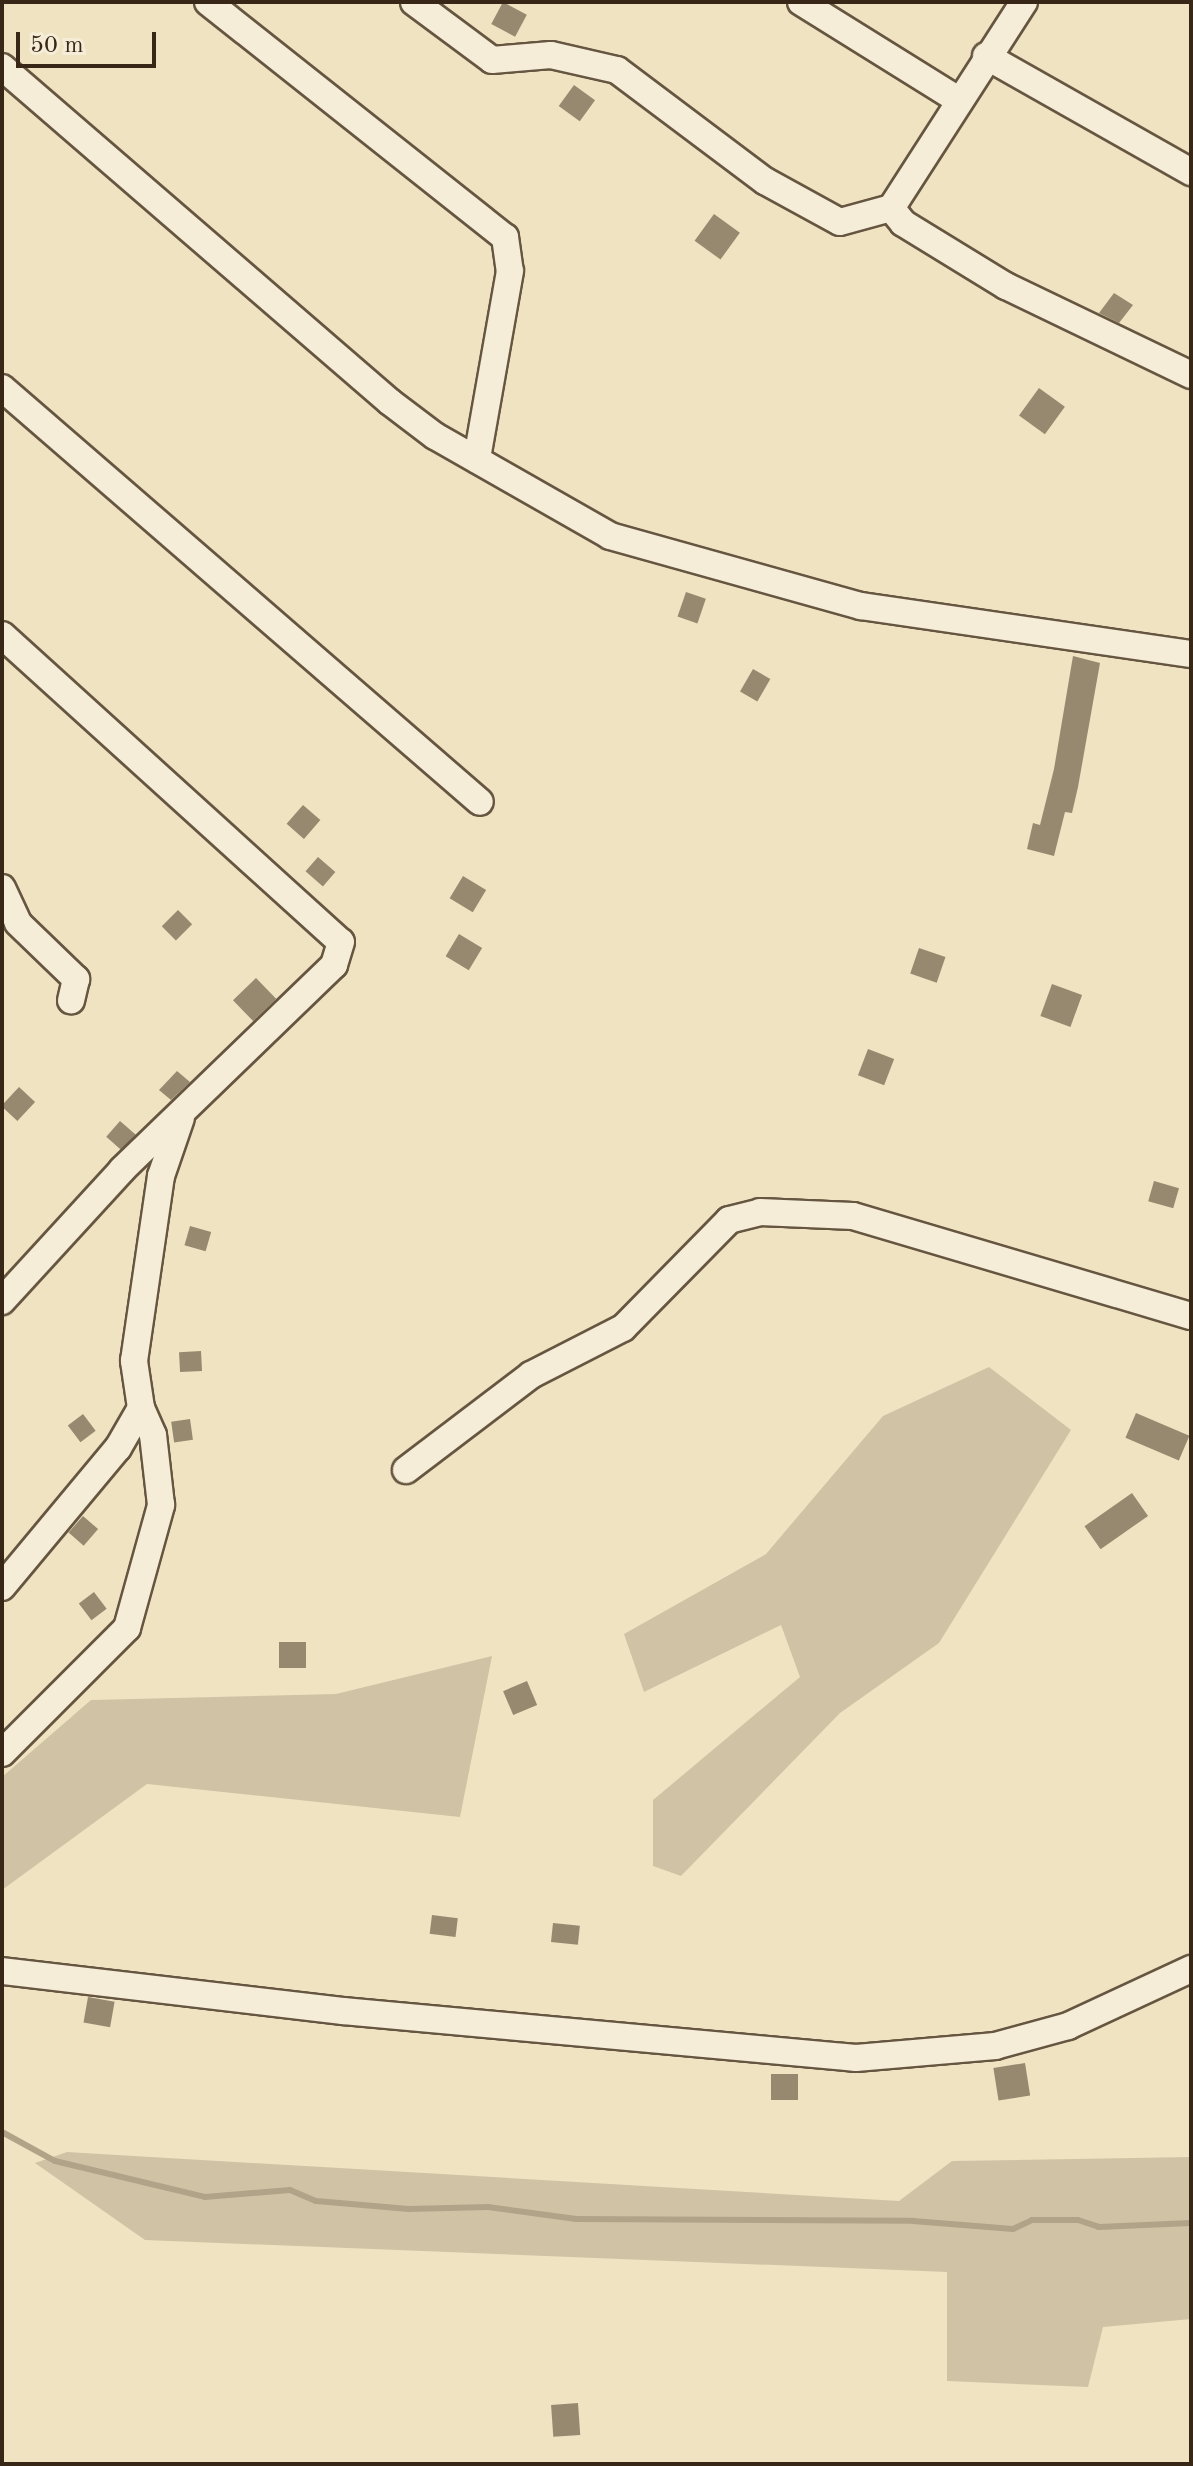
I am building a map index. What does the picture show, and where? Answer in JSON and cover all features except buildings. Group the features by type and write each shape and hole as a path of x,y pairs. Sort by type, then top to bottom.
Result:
{"street":[{"path":"208,2 505,237 510,271 477,459"},
{"path":"414,2 492,60 551,55 617,70 765,181 840,222 891,208 957,99 1024,2"},
{"path":"801,2 957,99"},
{"path":"986,56 1191,172"},
{"path":"2,67 390,402 477,459 610,536 707,566 861,606 1191,654"},
{"path":"891,208 903,223 1006,286 1191,375"},
{"path":"2,388 480,802"},
{"path":"2,635 341,942 334,965 183,1113 2,1301"},
{"path":"2,888 10,930 76,979 71,1000"},
{"path":"2,1753 127,1628 161,1505 153,1435 141,1408 134,1361 161,1176 183,1113"},
{"path":"406,1470 531,1375 623,1328 729,1220 760,1212 853,1216 1191,1316"},
{"path":"2,1587 118,1448 141,1408"},
{"path":"2,1971 343,2011 856,2058 995,2046 1068,2026 1191,1969"}],"shaded area":[{"path":"989,1367 1071,1430 939,1643 840,1713 681,1876 653,1866 653,1800 800,1677 781,1625 644,1692 624,1634 766,1554 883,1416"},
{"path":"492,1656 460,1817 147,1784 2,1890 2,1777 91,1700 336,1694"},
{"path":"67,2152 899,2201 952,2161 1191,2157 1191,2319 1103,2327 1088,2387 947,2381 947,2272 145,2240 35,2163"}],"waterway":[{"path":"2,2132 55,2161 205,2197 290,2190 316,2201 409,2209 488,2207 576,2219 913,2221 1013,2229 1032,2220 1078,2220 1099,2227 1191,2223"}]}
